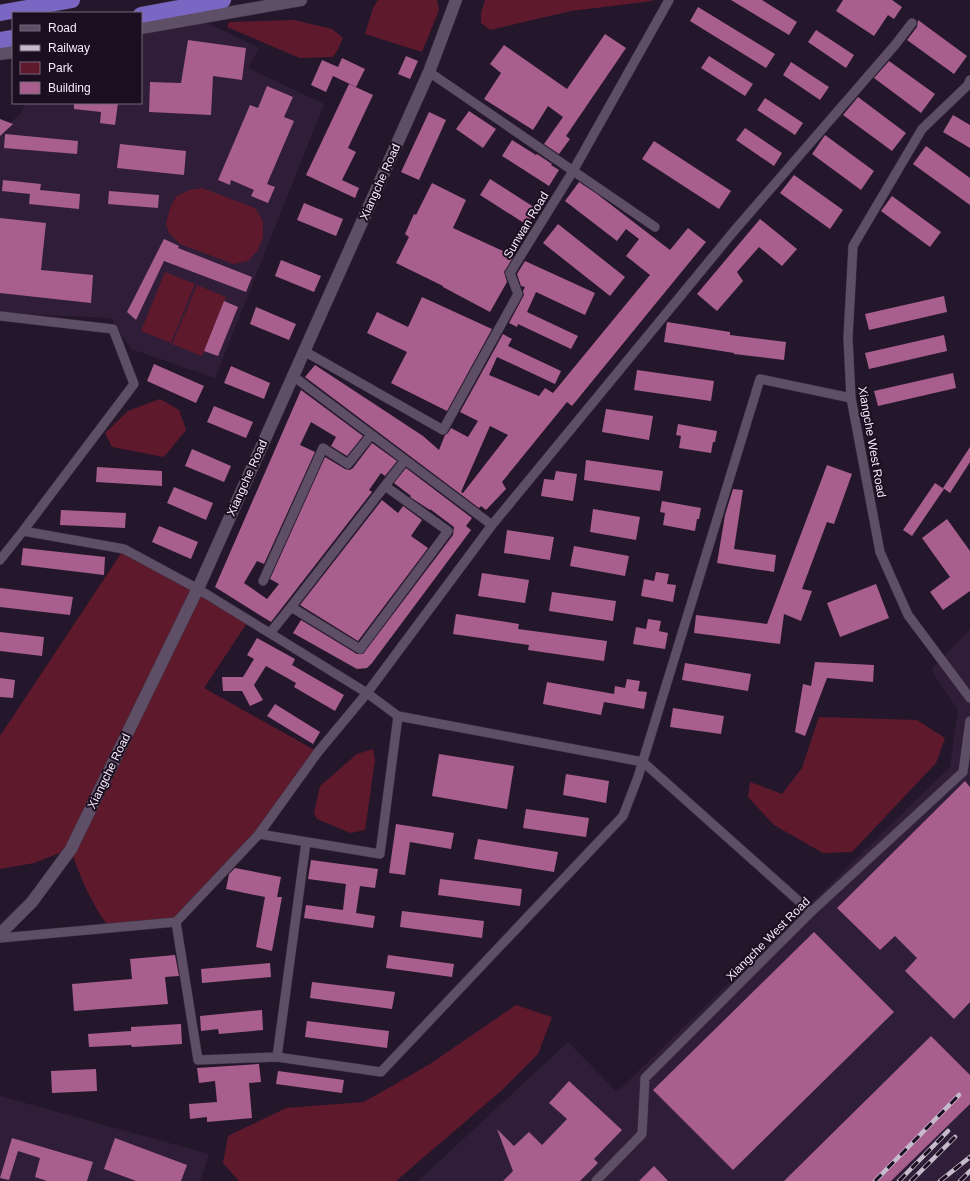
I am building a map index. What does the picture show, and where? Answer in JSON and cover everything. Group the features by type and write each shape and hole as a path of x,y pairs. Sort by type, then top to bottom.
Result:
{"highway":[{"path":"0,13 72,0"},
{"path":"142,15 223,0"},
{"path":"0,40 12,38"}],"street":[{"path":"142,28 301,0"},
{"name":"Xiangche Road","path":"0,934 32,902 70,849 198,589 429,72 456,0"},
{"name":"Sunwan Road","path":"304,351 443,430 518,294 510,273 573,170 669,0"},
{"path":"0,938 176,922 259,834 318,752 367,693 492,525 734,231 895,46 912,23"},
{"path":"0,54 12,52"},
{"path":"429,72 655,227"},
{"name":"Xiangche West Road","path":"970,80 968,85 922,129 853,246 848,338 850,398 880,552 908,615 970,698"},
{"path":"0,316 113,329 134,384 0,560"},
{"path":"293,376 492,525"},
{"path":"176,922 198,1060 277,1057 381,1072 623,816 643,762 760,379 850,398"},
{"path":"263,581 323,448 348,464 371,435"},
{"path":"270,633 405,460"},
{"path":"291,607 360,649 448,532 385,486"},
{"path":"23,531 124,549 198,589 367,693 398,716 643,762 811,912"},
{"path":"259,834 380,854 398,716"},
{"name":"Xiangche West Road","path":"596,1181 642,1134 645,1078 811,912 963,772 970,721"},
{"path":"277,1057 306,842"}],"shaded area":[{"path":"203,21 259,48 248,68 324,104 215,378 131,349 111,318 0,313 0,132 21,113 25,104 142,104 142,33"},
{"path":"970,629 970,1181 418,1181 568,1042 617,1092 950,767 958,710 931,670"},
{"path":"0,1096 209,1154 200,1181 0,1181"}],"green space":[{"path":"378,0 437,0 439,10 422,52 365,34 373,8"},
{"path":"485,0 653,0 571,11 490,30 481,23 481,13"},
{"path":"294,20 332,29 343,38 333,57 300,58 227,27 229,22"},
{"path":"202,188 255,208 263,221 263,237 258,250 248,261 233,264 180,244 169,233 166,224 170,208 176,197 189,190"},
{"path":"165,272 195,284 171,343 141,331"},
{"path":"197,285 226,297 202,356 172,344"},
{"path":"160,399 179,410 186,430 164,457 112,447 105,433 128,411"},
{"path":"124,549 249,620 204,688 318,752 259,834 176,922 110,928 97,910 82,880 70,849 34,863 0,869 0,736"},
{"path":"819,717 917,720 945,738 936,763 852,852 823,853 774,825 748,797 750,782 782,794 802,768"},
{"path":"373,749 375,760 365,830 351,833 317,819 314,813 320,786 357,754"},
{"path":"516,1005 552,1017 538,1054 501,1091 396,1181 239,1181 223,1163 228,1136 286,1108 364,1102 430,1064"}],"building":[{"path":"731,0 762,0 797,22 789,35"},
{"path":"843,0 892,0 902,7 894,19 888,15 874,36 836,11"},
{"path":"698,7 775,54 766,68 690,21"},
{"path":"918,20 967,56 954,74 907,40 917,27"},
{"path":"816,30 854,55 846,68 808,42"},
{"path":"605,34 626,48 566,136 570,139 559,154 544,144 563,117 548,106 533,130 484,99 501,73 490,64 504,45 567,89"},
{"path":"188,40 246,48 242,80 213,76 211,115 149,112 150,82 181,83"},
{"path":"406,56 418,61 410,79 398,74"},
{"path":"709,56 753,84 745,96 701,68"},
{"path":"342,58 365,69 356,87 333,76 326,92 311,85 322,60 338,67"},
{"path":"889,61 935,94 921,113 874,78"},
{"path":"791,62 829,87 820,100 783,75"},
{"path":"349,84 373,95 348,148 356,152 342,180 359,188 355,198 306,175"},
{"path":"267,86 293,97 284,117 294,121 267,184 275,187 268,203 251,196 254,190 231,180 230,185 218,180 250,105 258,108"},
{"path":"858,97 906,133 892,151 843,115"},
{"path":"765,98 803,123 795,135 757,110"},
{"path":"74,104 118,104 115,125 100,123 101,112 74,109"},
{"path":"469,111 496,129 483,148 456,129"},
{"path":"429,112 446,120 419,180 401,172"},
{"path":"953,115 970,125 970,148 943,132"},
{"path":"0,119 13,124 0,136"},
{"path":"745,128 782,153 774,166 736,140"},
{"path":"5,134 78,141 77,154 4,148"},
{"path":"825,135 874,171 861,190 812,154"},
{"path":"512,140 536,155 537,154 559,170 549,186 502,156"},
{"path":"654,141 731,191 719,209 642,159"},
{"path":"120,144 186,151 184,175 117,168"},
{"path":"926,146 970,178 970,205 913,164"},
{"path":"794,175 843,210 830,229 780,193"},
{"path":"490,179 537,209 527,225 480,195"},
{"path":"3,180 41,184 40,190 80,194 79,209 29,204 30,194 2,191"},
{"path":"579,182 670,250 688,228 706,242 572,406 567,402 502,482 506,489 486,510 481,506 479,508 305,377 315,365 423,436 439,450 445,435 451,428 468,437 478,421 460,412 503,334 512,339 508,346 561,371 555,384 497,357 489,375 539,396 545,388 553,393 650,275 626,256 639,239 626,229 617,241 565,201","holes":["490,426 508,435 463,493 461,492"]},
{"path":"432,183 466,200 453,228 514,256 504,272 507,282 490,312 443,286 396,263 409,237 405,234 414,214 416,215"},
{"path":"109,191 159,195 158,208 108,204"},
{"path":"892,196 941,232 930,247 881,211"},
{"path":"304,203 343,219 336,236 297,220"},
{"path":"0,218 46,223 41,270 93,275 91,303 0,293"},
{"path":"760,219 797,249 782,266 759,247 737,272 743,281 717,311 697,294"},
{"path":"558,224 625,277 610,296 543,243"},
{"path":"164,239 179,246 178,248 252,277 246,292 164,261 136,320 127,312"},
{"path":"281,260 321,276 314,292 275,276"},
{"path":"525,261 595,293 585,315 536,292 527,312 578,336 571,349 518,324 517,327 509,323 524,295 523,291 525,287 521,286 517,274"},
{"path":"944,296 947,312 869,330 865,314"},
{"path":"422,297 492,329 447,411 391,383 407,352 367,333 377,312 408,327"},
{"path":"224,301 238,307 218,356 204,351"},
{"path":"256,307 296,324 289,340 250,324"},
{"path":"667,322 730,332 730,335 786,342 784,360 734,354 664,342"},
{"path":"944,335 947,351 869,369 865,353"},
{"path":"154,364 204,386 196,403 147,381"},
{"path":"231,366 270,383 264,399 224,383"},
{"path":"637,370 714,381 711,401 634,390"},
{"path":"953,373 956,388 878,406 874,391"},
{"path":"301,390 363,436 347,456 331,446 336,437 311,422 300,445 315,452 264,564 257,561 244,583 267,599 279,584 270,579 325,457 345,469 350,470 372,443 397,461 385,476 381,473 369,490 372,492 271,622 215,587"},
{"path":"214,406 253,422 246,438 207,422"},
{"path":"606,409 653,416 649,440 602,432"},
{"path":"678,424 717,431 711,453 679,448 681,436 676,435"},
{"path":"970,447 970,462 950,493 943,488"},
{"path":"192,449 231,466 224,482 185,466"},
{"path":"586,460 663,471 660,491 584,480"},
{"path":"827,465 852,474 834,524 827,522 802,589 812,591 801,621 784,614 780,644 694,633 696,615 767,624"},
{"path":"97,467 162,471 162,486 96,482"},
{"path":"406,468 472,518 466,526 471,530 372,663 367,668 357,669 293,633 301,620 357,654 363,654 453,535 454,527 430,509 410,497 411,496 394,483"},
{"path":"556,471 577,474 573,501 541,496 544,479 554,480"},
{"path":"935,483 944,489 912,536 903,530"},
{"path":"174,487 213,503 206,520 167,503"},
{"path":"733,489 743,490 734,549 776,555 774,572 717,563 725,515"},
{"path":"382,500 398,513 403,506 422,520 411,536 428,548 358,641 300,605"},
{"path":"662,501 701,508 695,531 663,525 665,513 660,512"},
{"path":"593,509 640,517 636,540 590,532"},
{"path":"61,510 126,513 125,528 60,525"},
{"path":"947,519 970,551 970,591 943,610 930,592 950,577 922,538"},
{"path":"159,526 198,542 191,559 152,542"},
{"path":"507,530 554,537 550,560 504,553"},
{"path":"574,546 629,556 625,576 570,566"},
{"path":"23,548 105,557 104,575 21,565"},
{"path":"656,572 669,574 667,584 676,585 673,602 641,596 644,579 654,581"},
{"path":"482,573 529,580 525,603 478,596"},
{"path":"876,584 889,618 840,637 827,603"},
{"path":"0,588 73,597 70,615 0,607"},
{"path":"552,592 616,601 613,621 549,611"},
{"path":"456,614 519,624 518,629 607,641 604,661 528,650 529,645 453,634"},
{"path":"648,619 661,621 659,631 668,633 665,649 633,644 636,627 646,629"},
{"path":"0,632 44,637 42,656 0,651"},
{"path":"257,638 295,659 292,665 344,695 335,711 294,687 296,683 266,666 254,685 263,700 250,706 242,691 223,691 222,677 243,677 254,659 247,655"},
{"path":"815,662 874,665 873,682 827,678 805,736 795,732 803,684 811,686"},
{"path":"685,663 751,674 748,691 682,680"},
{"path":"0,678 15,680 13,698 0,697"},
{"path":"627,679 640,681 638,691 647,692 644,709 604,702 601,715 543,704 547,682 614,694 615,686 625,688"},
{"path":"275,704 320,732 313,744 267,716"},
{"path":"673,708 724,716 721,734 670,727"},
{"path":"439,754 514,766 507,809 432,796"},
{"path":"566,774 609,781 606,803 563,795"},
{"path":"965,781 970,787 970,1002 954,1019 905,971 917,958 895,936 880,950 837,908"},
{"path":"526,809 589,818 586,837 523,828"},
{"path":"396,824 454,833 451,849 410,842 405,875 389,873"},
{"path":"478,839 558,852 554,872 474,859"},
{"path":"311,860 378,869 375,888 360,886 356,913 375,916 373,928 304,918 306,905 343,910 346,884 308,879"},
{"path":"235,868 281,877 277,897 282,897 272,951 256,947 265,897 226,889 229,874"},
{"path":"440,879 522,889 520,906 438,895"},
{"path":"402,911 484,921 482,938 400,927"},
{"path":"814,932 894,1012 733,1170 653,1090"},
{"path":"175,955 179,976 165,977 168,1004 74,1011 72,984 132,979 130,959"},
{"path":"388,955 454,964 452,977 386,968"},
{"path":"270,963 271,977 202,983 201,969"},
{"path":"312,982 395,992 392,1009 310,998"},
{"path":"262,1010 263,1030 219,1034 218,1029 201,1031 200,1016"},
{"path":"307,1021 389,1031 387,1048 305,1037"},
{"path":"181,1024 182,1044 132,1047 131,1045 89,1047 88,1034 131,1031 131,1027"},
{"path":"931,1036 970,1075 970,1104 891,1181 784,1181"},
{"path":"259,1064 261,1082 249,1083 252,1118 207,1122 207,1117 190,1119 189,1104 217,1102 215,1081 199,1083 197,1068"},
{"path":"96,1069 97,1091 52,1093 51,1071"},
{"path":"278,1071 344,1080 342,1093 276,1084"},
{"path":"569,1081 622,1130 594,1159 598,1163 580,1181 503,1181 513,1171 497,1129 514,1146 529,1132 542,1145 567,1119 549,1103"},
{"path":"12,1138 93,1162 87,1181 47,1181 35,1177 40,1158 18,1151 9,1180 0,1178"},
{"path":"115,1138 187,1165 181,1181 136,1181 104,1169"},
{"path":"654,1166 668,1181 639,1181"}],"railway":[{"path":"875,1181 959,1095"},
{"path":"899,1181 948,1131"},
{"path":"911,1181 955,1137"},
{"path":"940,1181 970,1157"},
{"path":"960,1181 970,1171"}]}
